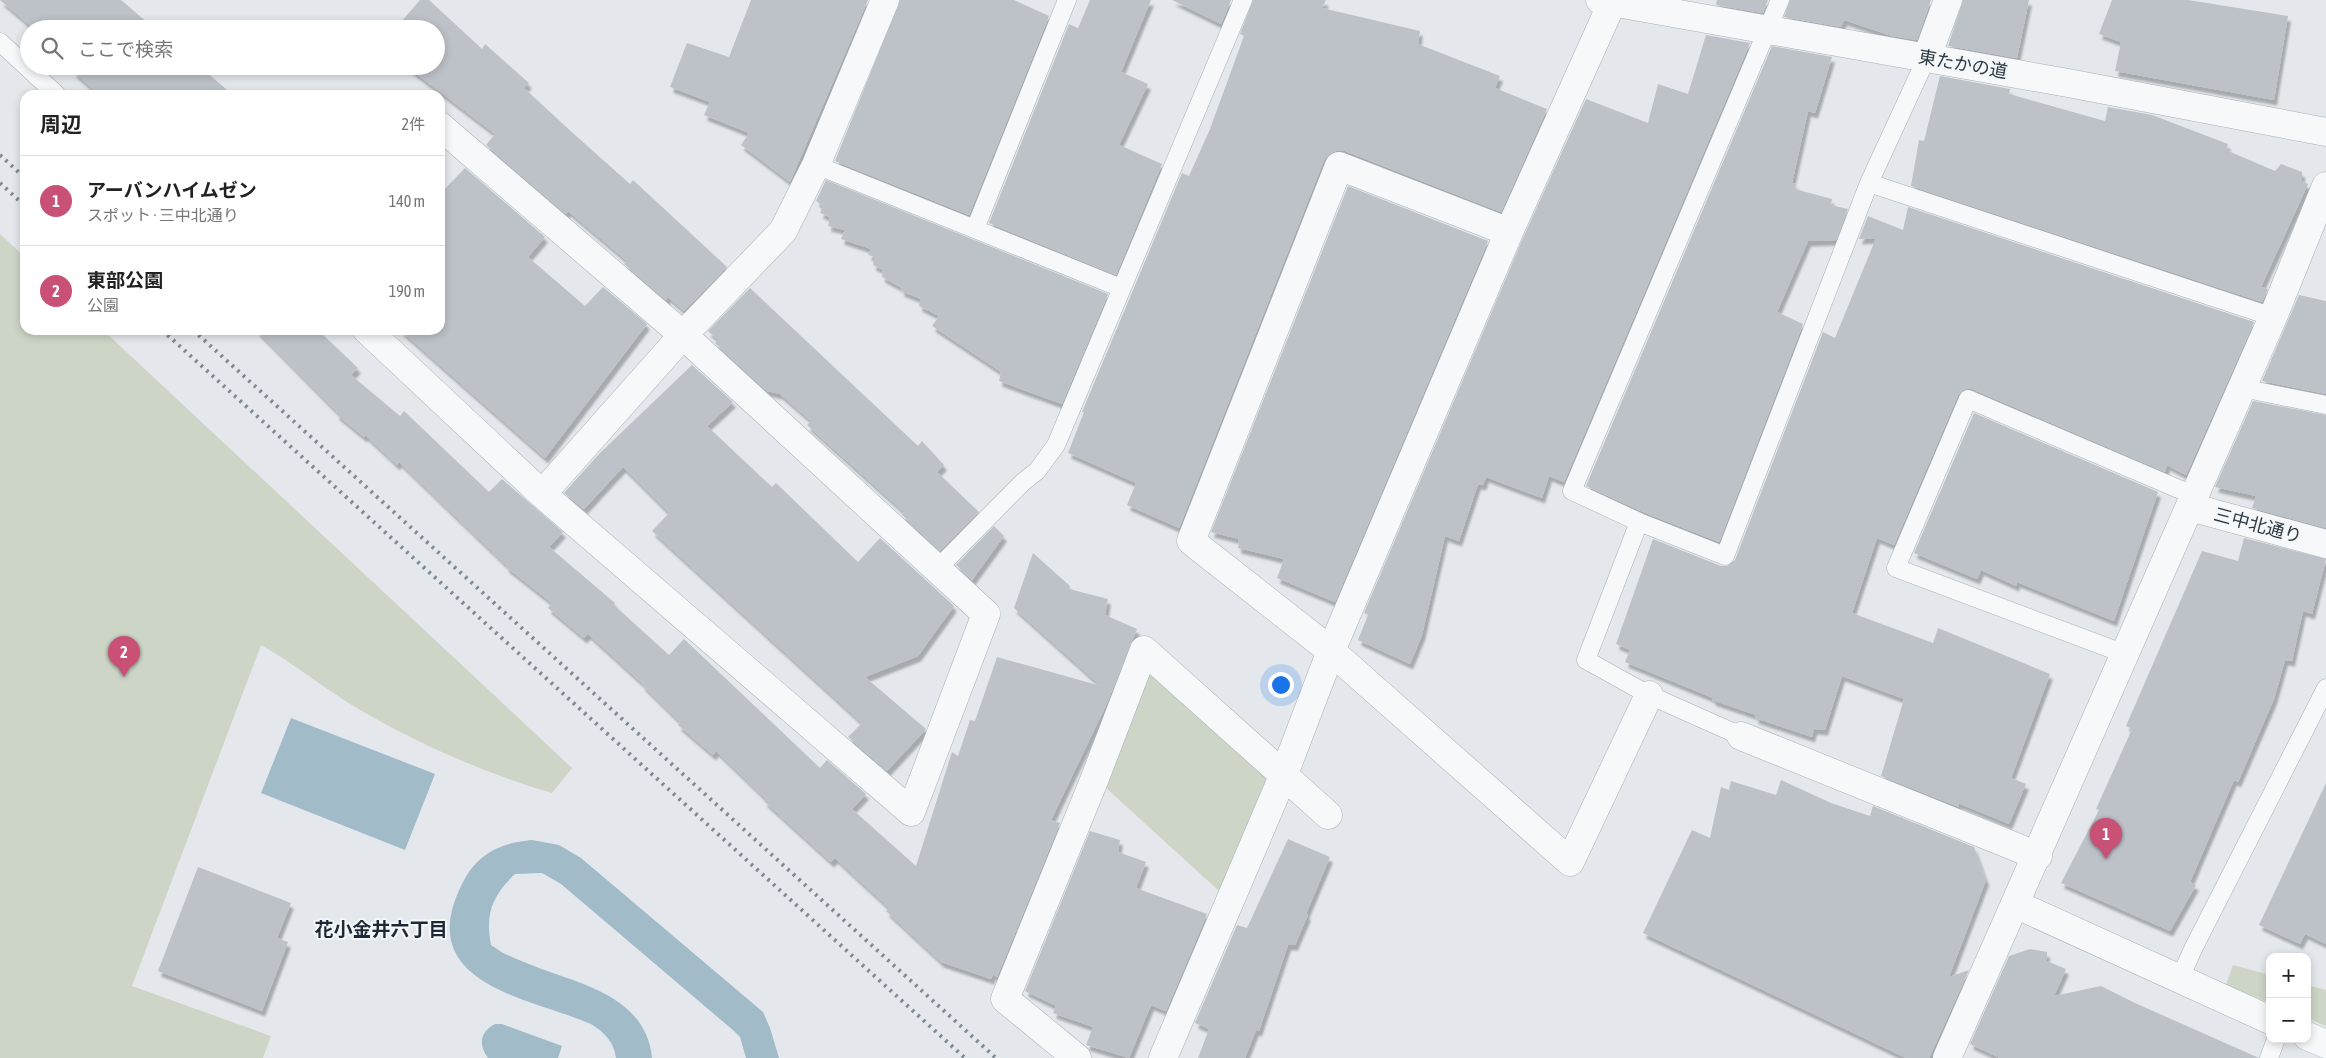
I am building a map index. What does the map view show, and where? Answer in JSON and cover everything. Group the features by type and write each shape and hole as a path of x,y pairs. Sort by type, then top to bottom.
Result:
{"street":[{"path":"542,494 683,335 783,231 816,165 885,0"},
{"path":"1927,57 1948,0"},
{"path":"1163,1058 1284,774 1331,651 1609,1"},
{"name":"東たかの道","path":"1609,1 1927,57 2326,132"},
{"path":"372,335 542,494 911,812 986,614 683,335 445,130"},
{"path":"1509,232 1339,166 1191,541 1331,651 1570,862 1649,695"},
{"path":"1947,1058 2038,856 2274,317 2326,186"},
{"name":"三中北通り","path":"2192,502 2326,544"},
{"path":"1077,1058 1005,999 1095,778 1144,650 1284,774 1328,816"},
{"path":"1741,736 2038,856"},
{"path":"2016,904 2266,1018"},
{"path":"2311,1038 2326,1044"}],"lane":[{"path":"975,229 1067,0"},
{"path":"938,569 1023,482 1037,471 1056,445 1243,0"},
{"path":"1780,0 1572,491 1639,522 1725,556 1869,183 1927,57"},
{"path":"0,42 20,61"},
{"path":"35,75 52,90"},
{"path":"816,165 1121,288"},
{"path":"1869,183 2274,317"},
{"path":"2242,388 2326,405"},
{"path":"2125,654 1896,568 1968,399 2192,502"},
{"path":"1639,522 1586,660 1649,695 1741,736"},
{"path":"2180,980 2194,947 2326,688"},
{"path":"2269,1058 2275,1043"}],"green space":[{"path":"0,234 20,252 20,335 108,335 572,768 552,793 502,777 406,735 360,710 261,645 132,986 271,1036 263,1058 0,1058"},
{"path":"1144,650 1284,774 1229,900 1095,778"},
{"path":"2233,965 2266,974 2266,1001 2226,985"},
{"path":"2311,986 2326,990 2326,1026 2311,1020"}],"water":[{"path":"291,718 435,774 405,850 261,793"},
{"path":"532,840 559,845 581,858 763,1012 779,1058 746,1058 740,1037 734,1031 561,884 542,873 515,874 501,890 492,906 490,915 489,934 491,945 503,953 586,985 617,1001 630,1011 640,1024 648,1039 652,1058 616,1058 608,1038 591,1024 509,994 484,981 464,965 452,944 451,918 462,884 475,865 490,852 509,844"},
{"path":"495,1024 502,1024 562,1046 558,1058 488,1058 483,1048 482,1039 486,1031"}],"building":[{"path":"0,0 121,0 144,20 23,20"},
{"path":"420,0 429,0 482,49 485,44 529,83 524,88 630,184 633,180 727,267 684,311 668,297 666,300 624,264 627,261 568,211 566,214 486,145 495,134 445,96 445,90 437,90 418,75 445,75 445,20 403,20"},
{"path":"751,0 868,0 790,182 741,145 749,133 704,115 710,102 670,87 687,43 729,57"},
{"path":"900,0 1014,0 1049,16 969,215 835,161"},
{"path":"1090,0 1151,0 1121,72 1148,84 1119,145 1162,164 1116,275 989,223 1069,24 1078,28"},
{"path":"1172,0 1231,0 1221,24"},
{"path":"1253,0 1326,0 1322,8 1420,31 1418,44 1500,76 1495,88 1547,109 1501,212 1345,151 1336,151 1329,154 1324,160 1179,528 1127,505 1136,483 1068,453 1084,412 1082,412 1182,173 1189,176 1210,129 1244,36 1240,34"},
{"path":"1717,0 1768,0 1763,13 1716,5"},
{"path":"1790,0 1931,0 1917,40 1892,36 1844,20 1841,27 1784,17"},
{"path":"1963,0 2029,0 2017,58 1948,46"},
{"path":"2112,0 2188,0 2288,16 2274,100 2115,71 2121,42 2099,34"},
{"path":"1706,35 1750,43 1564,482 1549,476 1542,498 1486,477 1483,485 1478,484 1459,541 1445,536 1422,635 1410,664 1358,640 1368,615 1364,613 1523,238 1586,99 1648,123 1658,84 1688,94"},
{"path":"1772,46 1832,57 1815,113 1808,111 1792,183 1796,184 1795,189 1832,199 1831,205 1848,209 1836,240 1808,241 1777,312 1803,324 1719,542 1643,512 1586,486"},
{"path":"77,75 210,75 227,90 94,90"},
{"path":"1940,76 2010,89 2009,94 2105,121 2108,107 2152,115 2228,144 2226,150 2275,171 2281,164 2302,172 2302,181 2308,184 2261,287 2268,289 2262,302 1911,186 1919,140 1924,141"},
{"path":"465,168 545,237 528,257 585,306 603,287 647,324 545,458 406,335 445,335 445,189"},
{"path":"826,180 1108,294 1062,404 999,381 1001,372 932,326 939,316 919,306 921,299 901,291 902,288 882,277 883,270 873,265 875,257 868,255 871,249 841,239 845,230 828,226 830,217 820,213 823,206 816,201"},
{"path":"1348,186 1488,241 1335,602 1277,578 1284,559 1238,548 1239,539 1211,532"},
{"path":"1908,207 2254,322 2186,475 2167,465 2165,472 1972,389 1966,389 1958,395 1894,545 1877,538 1852,613 1933,643 1938,628 2050,674 2011,778 2026,784 2009,824 1958,803 1959,807 1881,776 1904,699 1842,676 1825,730 1814,729 1812,737 1755,718 1756,715 1712,700 1713,698 1625,662 1630,650 1616,644 1653,539 1721,566 1727,566 1735,560 1823,332 1835,338 1876,238 1859,239 1868,216 1903,230"},
{"path":"750,288 918,446 922,441 944,465 937,472 979,512 940,551 902,515 904,512 807,425 811,421 780,394 767,391 715,343 718,340 708,331"},
{"path":"2299,295 2326,301 2326,394 2262,381"},
{"path":"261,335 323,335 358,368 351,375 400,416 404,411 489,492 502,479 563,532 549,547 615,603 614,605 669,655 684,639 820,768 827,760 866,794 852,809 916,866 952,752 958,756 970,720 975,721 997,657 1101,686 1014,608 1033,553 1070,586 1069,589 1108,599 1105,615 1137,629 1107,703 1051,820 1060,823 997,977 993,974 991,979 941,962 886,911 889,908 835,858 831,862 764,801 766,799 716,751 713,755 678,725 680,722 643,684 588,634 584,638 548,608 552,603 506,567 399,462 397,465 365,435 364,437 336,414 337,412"},
{"path":"692,365 733,402 707,426 772,487 776,483 858,562 880,538 954,606 918,656 865,677 926,729 887,771 848,737 862,723 652,531 669,513 623,467 584,509 564,493 599,454"},
{"path":"2253,401 2326,415 2326,528 2252,508 2256,496 2215,487"},
{"path":"1974,413 2158,492 2114,621 2017,582 2016,586 1981,570 1977,579 1914,553"},
{"path":"994,526 1004,536 972,580 956,565"},
{"path":"2244,538 2326,559 2312,614 2303,611 2292,661 2285,660 2274,699 2238,782 2234,780 2190,882 2196,885 2170,931 2061,883 2099,810 2096,809 2132,729 2126,726 2202,551 2238,561"},
{"path":"1781,780 1831,803 1870,816 1873,806 1974,847 1986,880 1949,977 1969,970 1929,1058 1906,1058 1643,933 1692,830 1710,838 1721,787 1729,790 1731,781 1776,795"},
{"path":"2326,783 2326,944 2305,934 2300,944 2259,925"},
{"path":"1090,831 1120,840 1118,852 1146,862 1136,888 1207,914 1166,1011 1151,1005 1129,1058 1086,1045 1093,1027 1053,1013 1056,1006 1025,991"},
{"path":"1288,839 1330,857 1306,914 1308,915 1295,945 1288,945 1259,1031 1256,1030 1245,1058 1198,1058 1209,1029 1195,1023 1237,925 1247,928"},
{"path":"198,867 291,903 277,938 288,942 262,1011 158,971"},
{"path":"2030,949 2047,952 2047,961 2066,969 2054,996 2101,986 2259,1058 2000,1058 1970,1044 2009,956"}],"railway":[{"path":"0,155 20,173"},
{"path":"0,183 20,201"},
{"path":"168,335 965,1058"},
{"path":"199,335 996,1058"}],"place":[{"name":"東部公園","path":"124,677"},
{"name":"アーバンハイムゼン","path":"2106,859"}],"district":[{"name":"花小金井六丁目","path":"381,929"}]}
